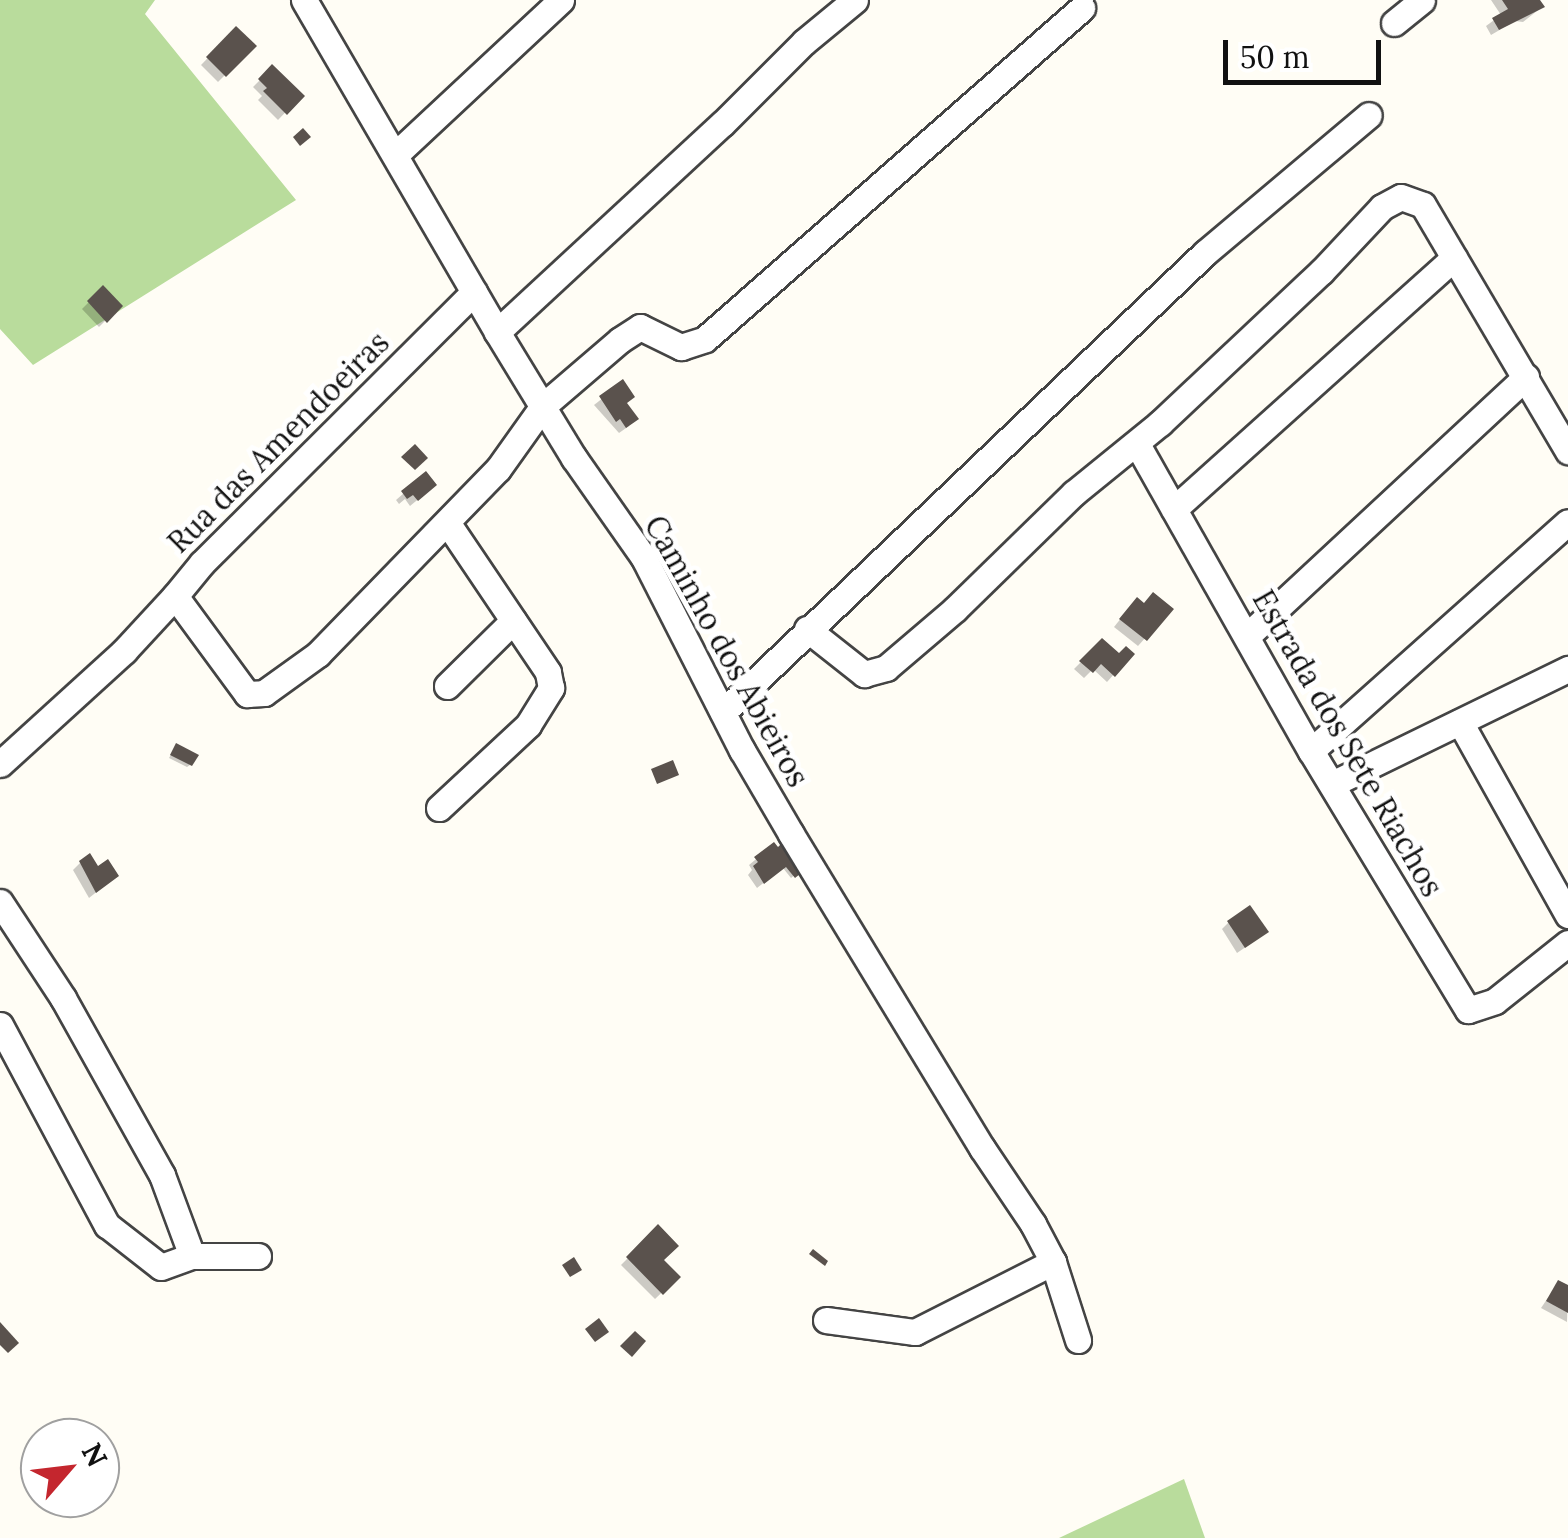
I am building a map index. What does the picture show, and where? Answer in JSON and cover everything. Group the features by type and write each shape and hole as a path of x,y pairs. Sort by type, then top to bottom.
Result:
{"street":[{"name":"Caminho dos Abieiros","path":"304,0 497,332 644,558 791,834 1052,1262 1078,1340"},
{"path":"395,155 561,0"},
{"path":"497,332 722,124 804,42 855,0"},
{"path":"1394,23 1422,0"},
{"name":"Rua das Amendoeiras","path":"474,292 202,563 175,596 242,690 258,695 318,654 498,469 543,406 635,328 681,346 705,339 1082,8"},
{"path":"723,712 1205,252 1369,114"},
{"path":"807,629 860,672 878,673 955,609 1088,480 1137,444 1392,200 1409,197 1423,205 1568,451"},
{"path":"1174,509 1454,258"},
{"path":"1247,636 1526,377"},
{"name":"Estrada dos Sete Riachos","path":"1137,444 1311,751 1468,1010 1495,1001 1568,943"},
{"path":"1311,751 1568,522"},
{"path":"439,808 528,725 550,695 548,672 448,524"},
{"path":"0,764 124,651 175,596"},
{"path":"447,686 513,620"},
{"path":"1332,784 1568,669"},
{"path":"1460,722 1568,915"},
{"path":"0,902 63,998 162,1175 192,1256"},
{"path":"0,1025 107,1225 160,1266 192,1256 258,1256"},
{"path":"826,1320 915,1332 1052,1262"}],"green space":[{"path":"0,0 155,0 145,14 296,200 33,365 0,329"},
{"path":"1184,1479 1205,1538 1059,1538"}],"building":[{"path":"1502,0 1540,0 1545,7 1499,30 1492,18 1508,9"},
{"path":"236,26 257,46 226,77 206,57"},
{"path":"272,64 305,96 287,115 263,91 267,88 258,79"},
{"path":"303,128 311,137 300,146 293,137"},
{"path":"103,285 123,306 107,323 87,301"},
{"path":"623,379 635,397 627,403 639,419 626,428 620,419 616,422 599,396"},
{"path":"415,444 428,458 415,470 401,457"},
{"path":"426,471 437,485 418,501 413,495 407,499 401,491"},
{"path":"1153,592 1174,609 1147,641 1119,619 1137,597 1144,603"},
{"path":"1102,638 1119,653 1126,646 1135,654 1115,677 1101,664 1093,673 1079,661"},
{"path":"176,743 199,755 192,766 170,755"},
{"path":"673,760 679,775 657,784 651,769"},
{"path":"774,842 778,847 781,844 800,874 795,878 786,867 764,884 753,866 758,862 754,857"},
{"path":"90,853 98,866 108,859 119,876 96,893 79,861"},
{"path":"1250,905 1269,932 1245,948 1227,921"},
{"path":"658,1224 679,1246 664,1260 681,1277 663,1295 626,1257"},
{"path":"813,1249 828,1261 825,1266 809,1254"},
{"path":"574,1257 582,1270 570,1277 562,1265"},
{"path":"1558,1280 1568,1285 1568,1313 1546,1301"},
{"path":"599,1318 609,1332 595,1342 585,1329"},
{"path":"0,1322 19,1343 8,1353 0,1345"},
{"path":"635,1331 646,1341 632,1357 620,1346"}]}
